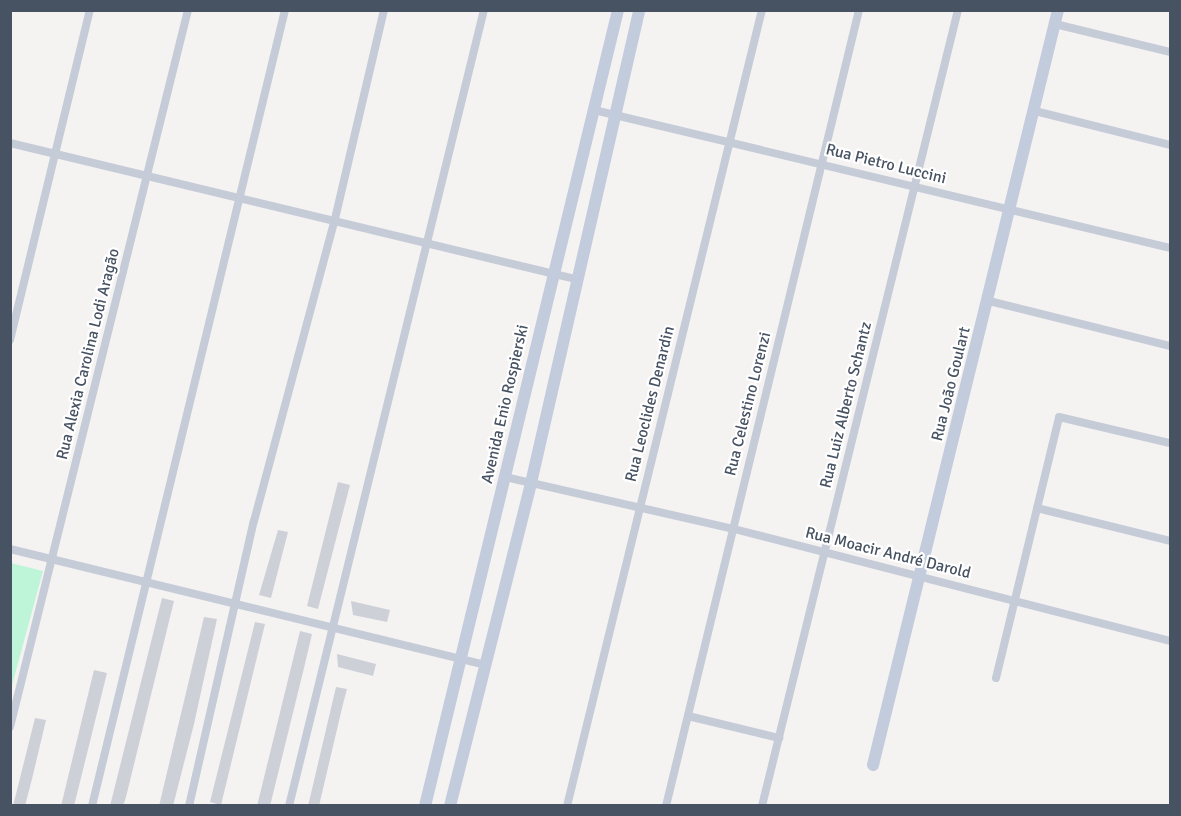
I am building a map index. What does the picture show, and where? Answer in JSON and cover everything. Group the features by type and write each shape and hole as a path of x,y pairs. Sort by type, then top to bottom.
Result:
{"street":[{"path":"10,340 90,10"},
{"name":"Rua Alexia Carolina Lodi Aragão","path":"10,727 188,10"},
{"path":"92,806 144,583 285,10"},
{"path":"189,806 238,603 254,520 334,223 384,10"},
{"path":"289,806 484,10"},
{"name":"Avenida Enio Rospierski","path":"425,806 618,10"},
{"path":"450,806 531,483 575,279 639,10"},
{"name":"Rua Leoclides Denardin","path":"567,806 762,10"},
{"name":"Rua Celestino Lorenzi","path":"666,806 859,10"},
{"name":"Rua Luiz Alberto Schantz","path":"762,806 958,10"},
{"name":"Rua João Goulart","path":"873,765 921,577 1008,209 1035,111 1058,10"},
{"path":"1055,24 1170,52"},
{"name":"Rua Pietro Luccini","path":"594,110 731,140 914,187 1170,248"},
{"path":"1035,111 1170,145"},
{"path":"10,143 148,175 334,223 575,279"},
{"path":"988,301 1170,346"},
{"path":"996,678 1059,417 1170,444"},
{"name":"Rua Moacir André Darold","path":"505,477 734,529 1170,641"},
{"path":"1037,508 1170,541"},
{"path":"10,549 485,665"},
{"path":"688,716 779,738"}],"green space":[{"path":"10,563 43,571 11,689"}],"building":[{"path":"338,482 350,485 318,609 307,606"},
{"path":"278,530 288,532 271,598 259,595"},
{"path":"162,598 174,601 126,797 123,806 110,806"},
{"path":"351,601 390,610 387,622 353,615"},
{"path":"204,617 217,619 194,724 173,806 159,806"},
{"path":"255,622 265,624 221,805 210,802"},
{"path":"300,631 312,634 304,668 270,806 257,806"},
{"path":"337,654 376,664 373,676 338,667"},
{"path":"94,670 107,673 74,806 61,806"},
{"path":"336,687 347,689 319,806 308,806"},
{"path":"35,718 46,720 32,779 25,806 13,806"}]}
